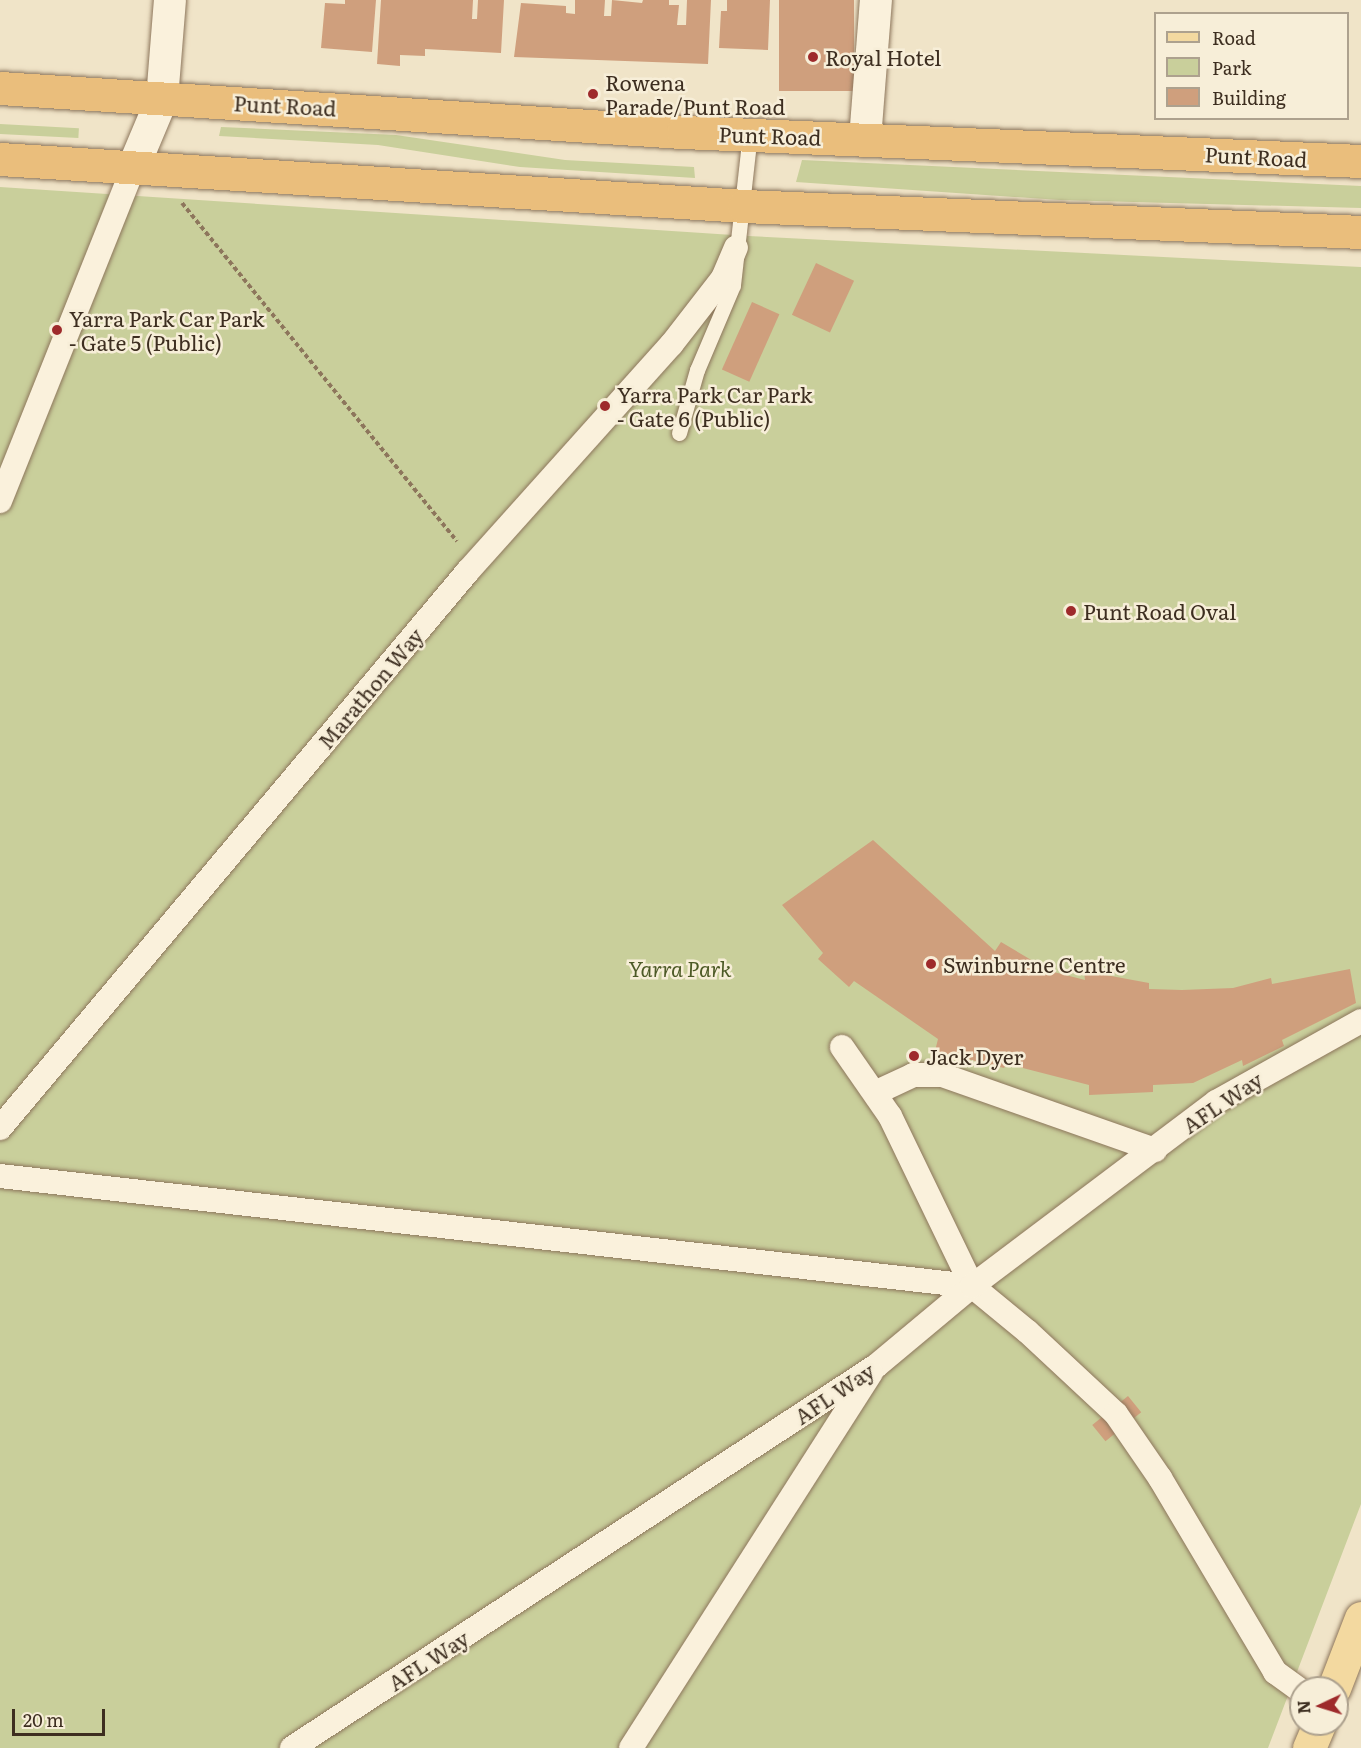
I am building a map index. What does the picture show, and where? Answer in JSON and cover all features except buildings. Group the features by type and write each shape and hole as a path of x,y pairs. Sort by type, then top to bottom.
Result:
{"highway":[{"name":"Punt Road","path":"0,88 750,134 1361,161"},
{"path":"0,159 744,206 1361,232"}],"main road":[{"path":"1339,1676 1361,1618"}],"street":[{"path":"0,501 162,99 170,0"},
{"path":"865,139 876,0"},
{"name":"Marathon Way","path":"0,1128 475,564 671,345 723,278 736,248"},
{"name":"AFL Way","path":"292,1748 876,1366 972,1286 1225,1096 1361,1021"},
{"path":"842,1047 876,1092 972,1286 1028,1332 1116,1414 1160,1478 1275,1672 1289,1682"},
{"path":"876,1092 914,1075 942,1075 1155,1150"},
{"path":"0,1176 972,1286"},
{"path":"632,1748 876,1366"}],"lane":[{"path":"679,433 697,370 733,285 736,248 744,206 750,134"}],"path":[{"path":"182,202 475,564"}],"green space":[{"path":"0,124 79,128 78,138 0,134"},
{"path":"221,127 396,135 565,160 694,167 695,178 520,167 378,145 219,136"},
{"path":"802,160 1361,186 1361,208 1060,200 796,182"},
{"name":"Yarra Park","path":"0,187 748,236 1361,267 1361,1504 1295,1676 1289,1676 1289,1693 1268,1748 0,1748"}],"place":[{"name":"Royal Hotel","path":"813,57"},
{"name":"Rowena Parade/Punt Road","path":"593,94"},
{"name":"Yarra Park Car Park - Gate 5 (Public)","path":"57,330"},
{"name":"Yarra Park Car Park - Gate 6 (Public)","path":"605,406"},
{"name":"Punt Road Oval","path":"1071,611"},
{"name":"Swinburne Centre","path":"931,964"},
{"name":"Jack Dyer","path":"914,1056"}]}
